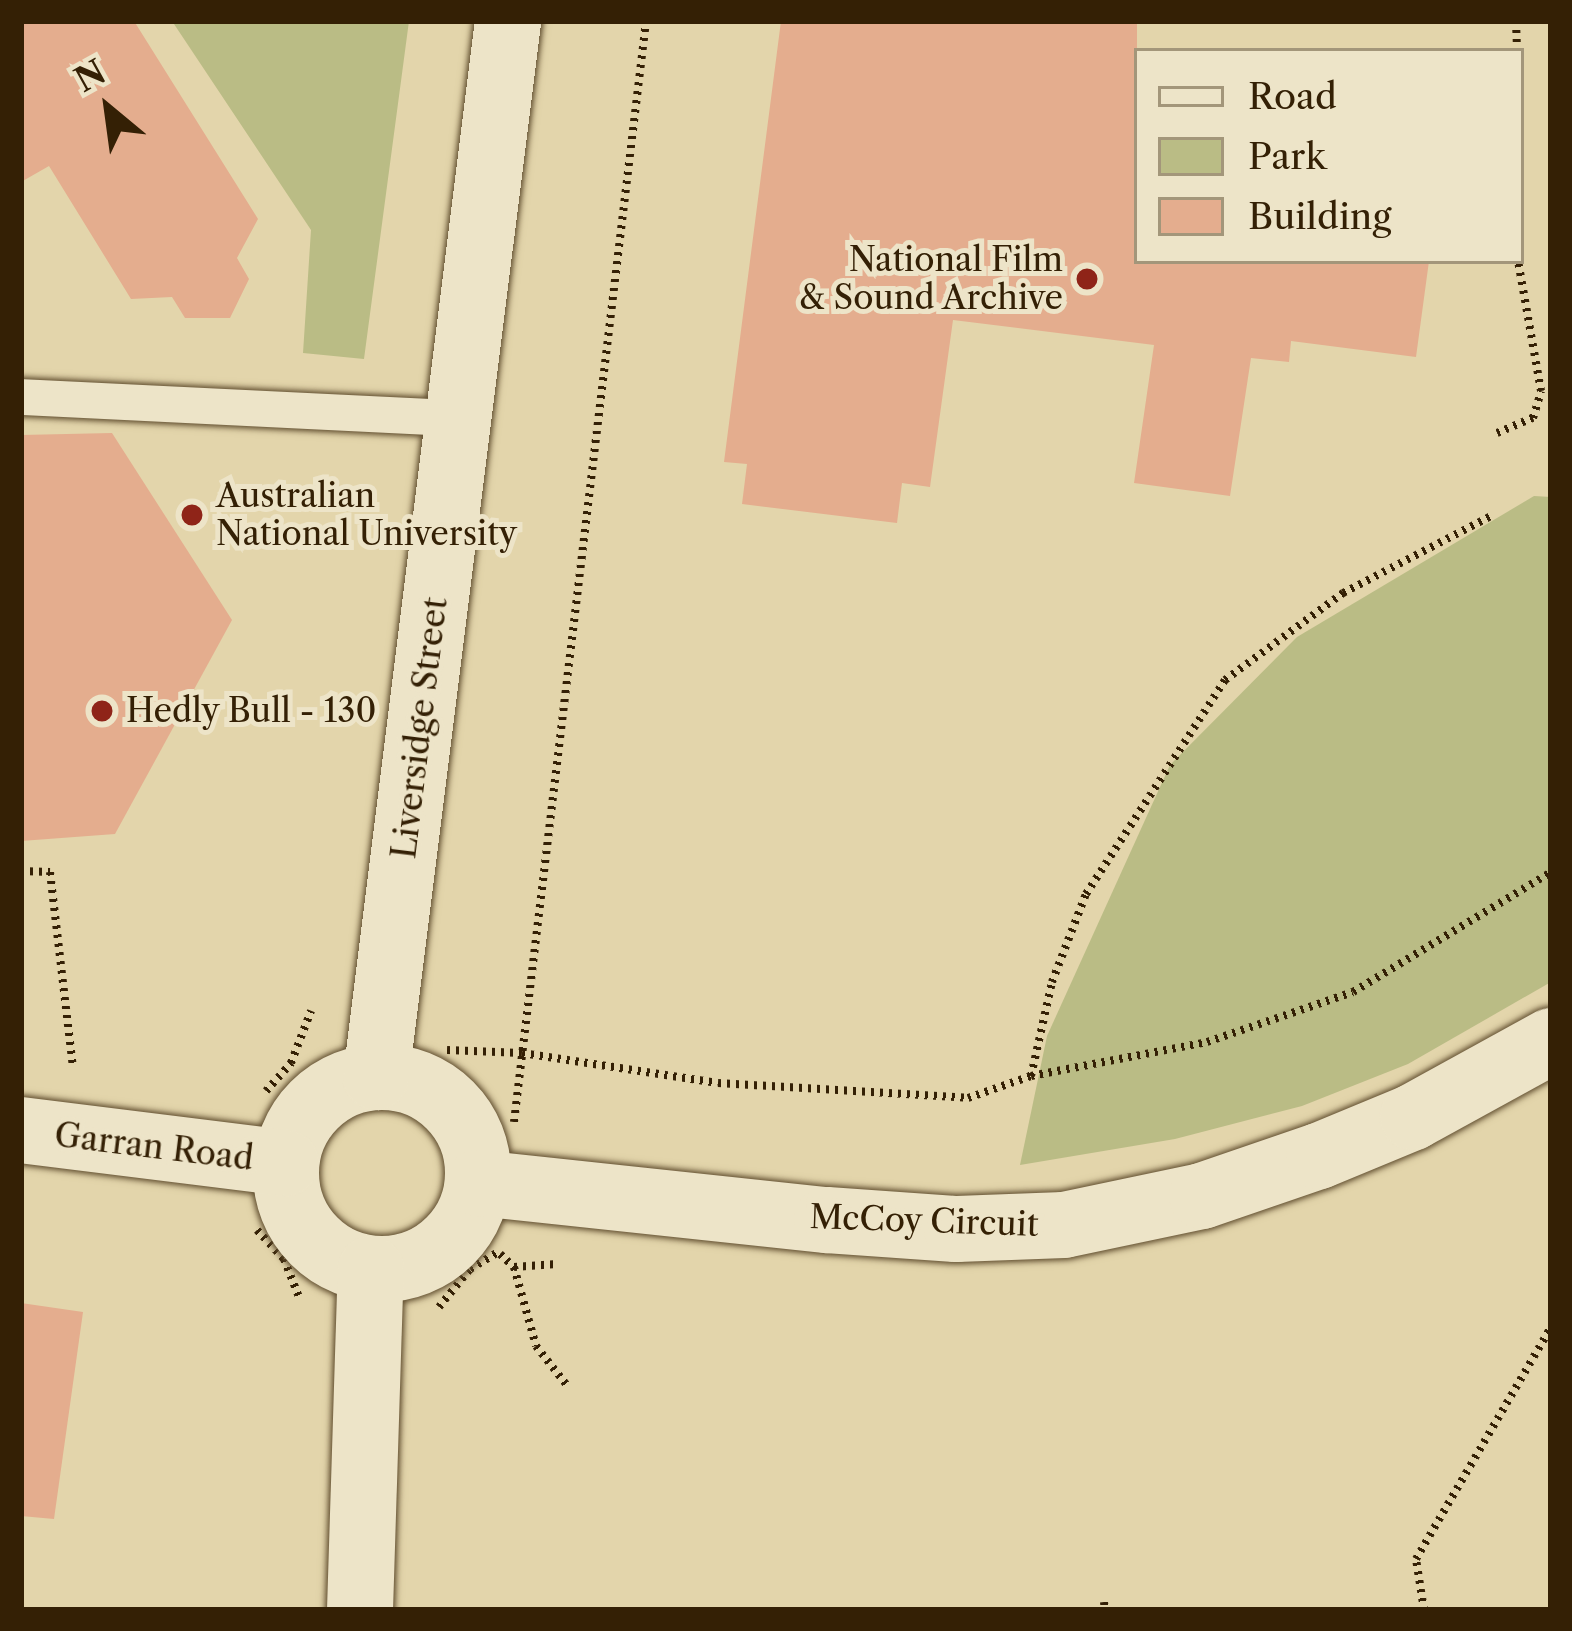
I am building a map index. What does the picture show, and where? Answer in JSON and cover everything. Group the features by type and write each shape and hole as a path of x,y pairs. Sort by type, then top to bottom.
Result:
{"street":[{"name":"Liversidge Street","path":"376,1077 508,21"},
{"name":"McCoy Circuit","path":"478,1184 827,1220 957,1229 1064,1225 1202,1196 1319,1156 1413,1117 1551,1041"},
{"path":"376,1077 413,1083 446,1100 468,1130 478,1184 448,1244 405,1268 371,1270 311,1240 288,1197 286,1163 315,1103 376,1077"},
{"name":"Garran Road","path":"21,1130 286,1163"},
{"path":"361,1610 371,1270"}],"lane":[{"path":"21,398 458,418"}],"path":[{"path":"646,21 522,1053 718,1083 968,1098 1031,1076 1207,1042 1353,992 1551,872"},
{"path":"1497,433 1533,418 1541,391 1519,264"},
{"path":"1031,1076 1052,982 1086,894 1225,680 1343,592 1493,514"},
{"path":"21,871 50,872 74,1075"},
{"path":"247,1102 291,1063 314,1001"},
{"path":"237,1215 284,1259 301,1310"},
{"path":"430,1325 470,1269 499,1253"},
{"path":"514,1267 536,1346 569,1388"},
{"path":"1424,1610 1416,1559 1551,1328"}],"green space":[{"path":"172,21 409,21 364,359 303,353 311,230"},
{"path":"1534,496 1551,497 1551,982 1408,1064 1302,1106 1175,1139 1020,1165 1047,1036 1170,765 1297,637"}],"building":[{"path":"21,21 134,21 258,219 237,258 249,279 230,318 185,318 172,297 131,299 49,166 21,182"},
{"name":"National Film & Sound Archive","path":"781,21 1137,21 1134,264 1429,264 1416,357 1291,341 1289,362 1251,358 1230,496 1134,483 1154,345 953,320 930,487 902,483 897,523 742,504 747,464 724,462"},
{"name":"Hedly Bull - 130","path":"112,433 232,620 115,834 21,841 21,435"},
{"path":"21,1303 83,1312 54,1519 21,1516"}],"place":[{"name":"National Film & Sound Archive","path":"1087,279"},
{"name":"Australian National University","path":"192,515"},
{"name":"Hedly Bull - 130","path":"102,711"}]}
